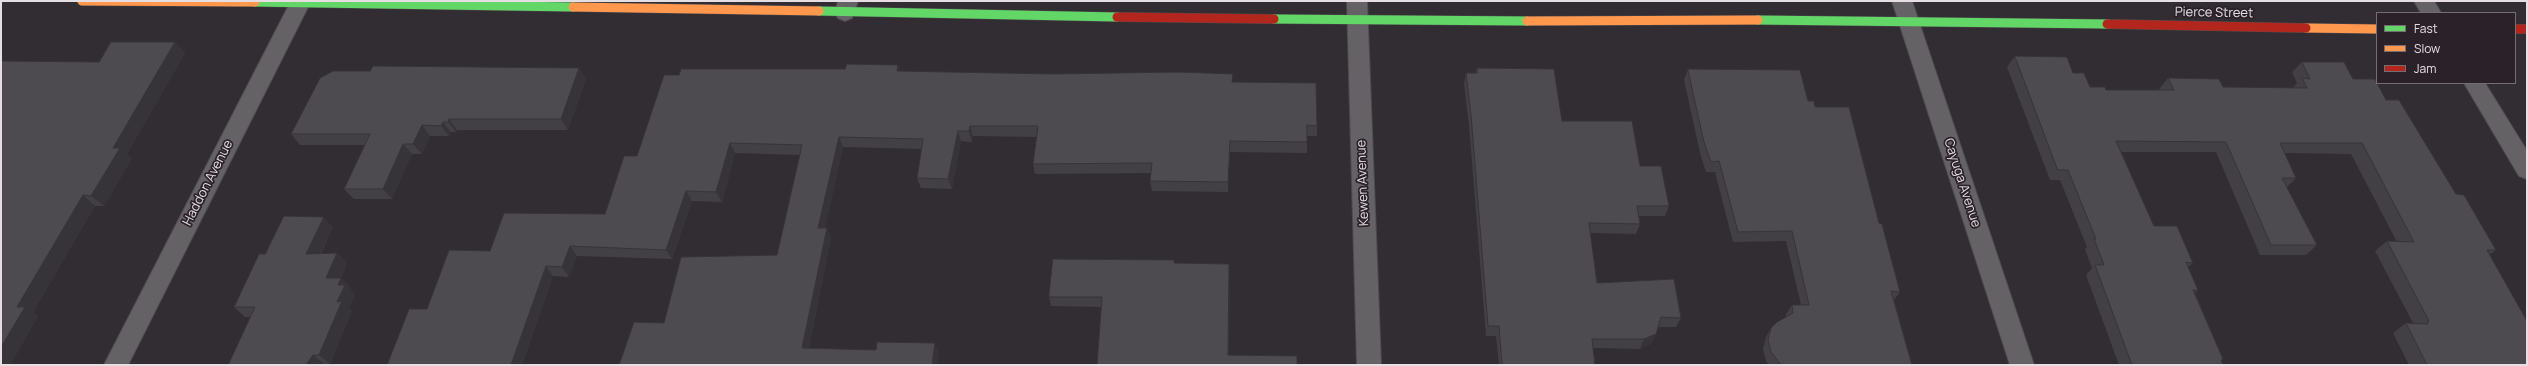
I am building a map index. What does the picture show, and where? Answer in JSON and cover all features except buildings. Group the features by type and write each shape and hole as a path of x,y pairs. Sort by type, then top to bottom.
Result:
{"street":[{"name":"Pierce Street","path":"82,1 1357,11 1905,11 2376,29"},
{"path":"2424,1 2430,12"},
{"name":"Haddon Avenue","path":"116,365 301,2"},
{"name":"Kewen Avenue","path":"1357,11 1369,365"},
{"name":"Cayuga Avenue","path":"1905,11 2022,365"},
{"path":"2516,29 2527,29"},
{"path":"2475,84 2527,170"}],"traffic: fast":[{"path":"255,2 573,7"},
{"path":"819,11 1117,17"},
{"path":"1274,19 1527,21"},
{"path":"1758,20 1909,20 2107,24"}],"traffic: slow":[{"path":"82,1 255,2"},
{"path":"573,7 819,11"},
{"path":"1527,21 1758,20"},
{"path":"2306,28 2376,29"}],"traffic: jam":[{"path":"1117,17 1274,19"},
{"path":"2107,24 2306,28"},
{"path":"2516,29 2527,29"}]}
